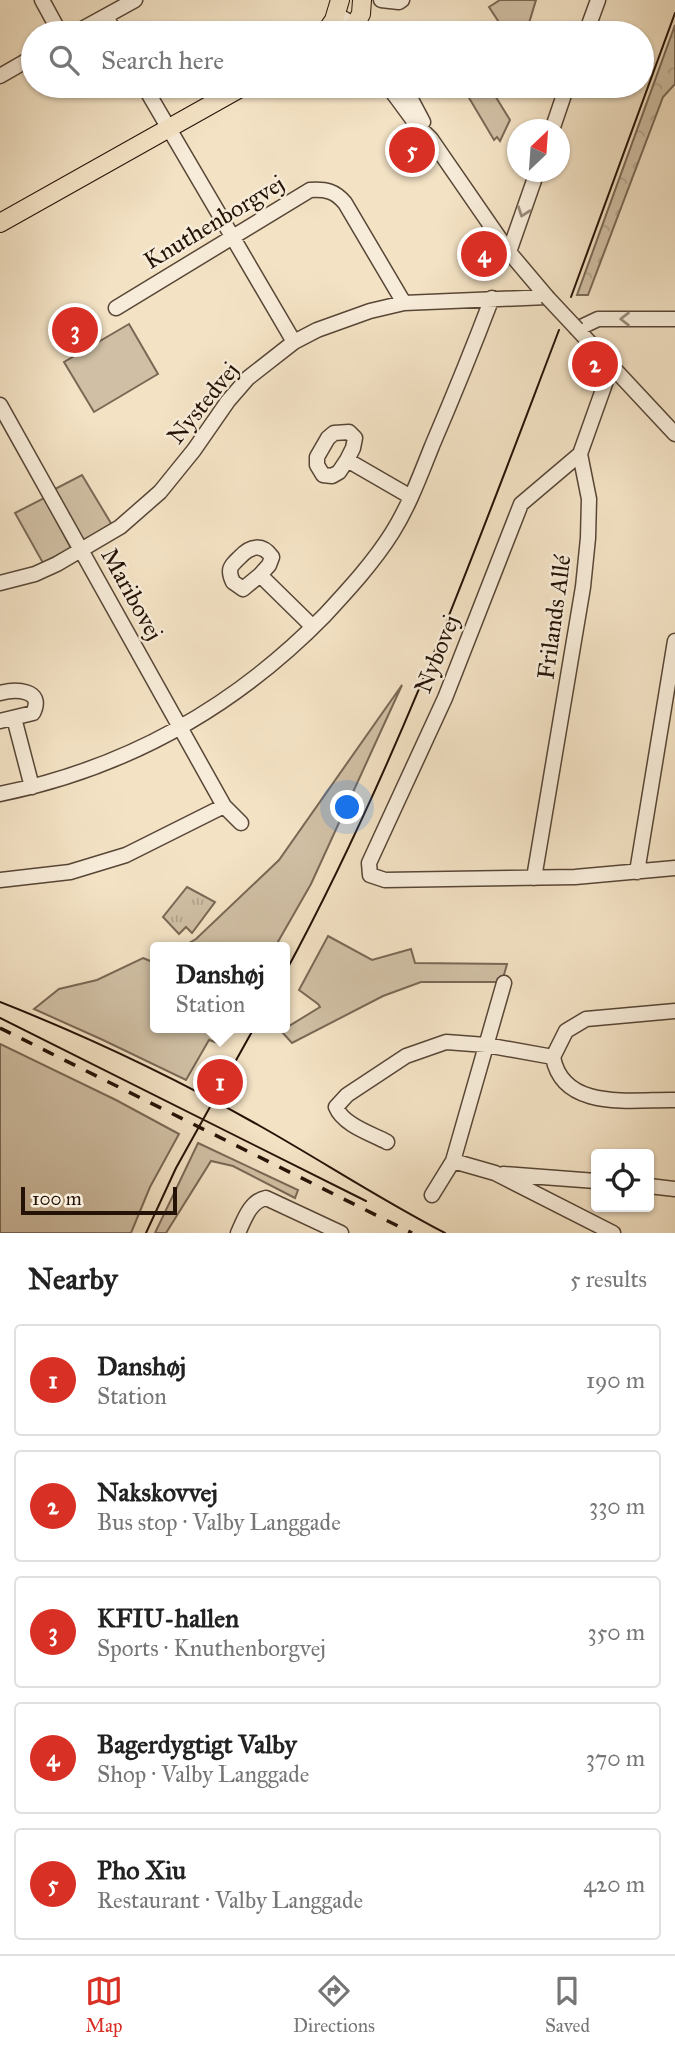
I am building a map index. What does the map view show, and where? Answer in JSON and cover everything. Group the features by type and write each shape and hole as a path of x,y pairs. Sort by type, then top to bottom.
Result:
{"main road":[{"path":"358,21 363,0"},
{"path":"0,223 222,98"}],"street":[{"path":"42,0 53,21"},
{"path":"97,21 135,0"},
{"path":"381,0 402,0"},
{"path":"590,21 598,0"},
{"path":"106,16 109,21"},
{"path":"0,76 21,64"},
{"path":"151,98 294,342"},
{"path":"397,98 431,139"},
{"path":"410,98 431,139 509,252 611,367 675,434"},
{"path":"556,119 563,98"},
{"path":"509,252 534,182"},
{"name":"Knuthenborgvej","path":"116,308 310,190 324,189 337,194 349,208 404,303"},
{"name":"Nystedvej","path":"0,583 35,573 81,551 120,527 160,492 228,401 248,379 294,342 360,314 404,303 548,297"},
{"path":"0,794 103,765 180,727 223,703 255,680 313,627 367,569 392,532 411,497 492,299"},
{"path":"577,329 598,319 675,319"},
{"path":"580,454 611,367"},
{"name":"Maribovej","path":"0,405 224,806 241,823"},
{"name":"Frilands Allé","path":"534,878 589,538 590,499 580,454"},
{"name":"Nybovej","path":"534,878 385,880 370,875 369,863 445,698 517,511 526,497 580,454"},
{"path":"347,460 411,497"},
{"path":"260,575 313,627"},
{"path":"637,873 675,641"},
{"path":"0,693 19,689 35,700 33,713 7,719 32,787"},
{"path":"0,880 70,872 126,855 224,806"},
{"path":"534,878 637,873 675,868"},
{"path":"432,1195 453,1161 505,983"},
{"path":"675,1011 586,1019 566,1031 553,1057 556,1070 566,1085 585,1097 675,1100"},
{"path":"387,1142 346,1120 336,1107 339,1101 406,1056 446,1042 486,1045 553,1057"},
{"path":"453,1161 495,1173 613,1233"},
{"path":"495,1173 591,1181"},
{"path":"654,1187 675,1189"},
{"path":"238,1233 254,1203 266,1198 341,1233"}],"green space":[{"path":"500,0 536,0 530,21 498,21 489,7"},
{"path":"675,25 675,84 663,97 588,295 577,295 649,98 654,98 654,83"},
{"path":"469,98 496,98 509,119 507,119 507,126 500,141 497,137 494,140"},
{"path":"129,324 158,374 94,412 64,362"},
{"path":"82,475 112,525 86,540 55,489"},
{"path":"44,498 71,548 43,563 15,513"},
{"path":"402,685 311,884 278,942 191,942 279,860"},
{"path":"187,887 215,902 192,933 186,927 179,934 163,917"},
{"path":"328,936 372,960 411,949 415,963 507,964 502,982 421,982 383,996 292,1043 283,1033 290,1033 290,1025 320,1007 299,990"},
{"path":"143,958 150,961 150,1033 224,1033 218,1043 209,1040 186,1080 34,1009 59,989 97,980"},
{"path":"0,1044 179,1134 150,1187 131,1233 0,1233"},
{"path":"198,1143 298,1190 295,1198 233,1166 211,1161 166,1233 155,1233"}],"tram line":[{"path":"654,70 675,13"},
{"path":"571,297 644,98"},
{"path":"290,963 363,817 399,737 465,575 559,330"},
{"path":"0,1002 99,1044 197,1092 445,1233"},
{"path":"0,1018 366,1201"},
{"path":"146,1233 176,1168 251,1033"}],"railway":[{"path":"0,1028 412,1233"}],"place":[{"name":"Pho Xiu","path":"412,150"},
{"name":"Bagerdygtigt Valby","path":"484,254"},
{"name":"KFIU-hallen","path":"75,330"},
{"name":"Nakskovvej","path":"595,364"},
{"name":"Danshøj","path":"220,1082"}]}
